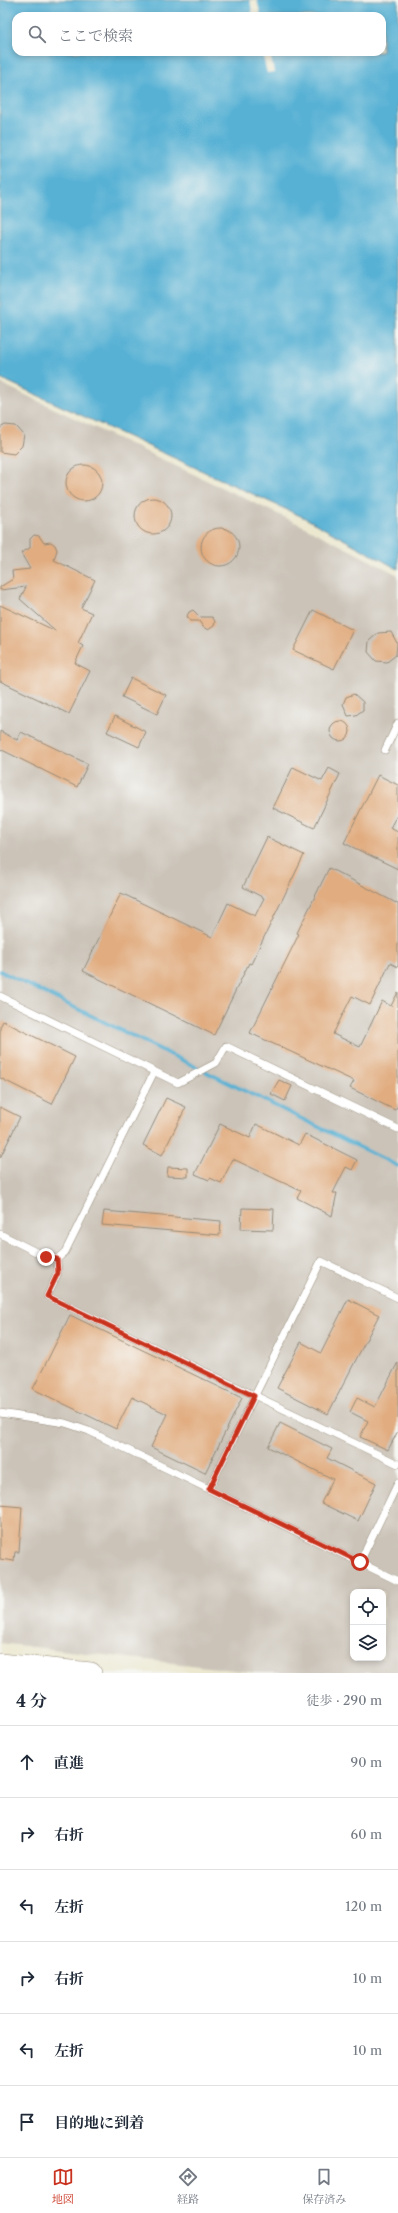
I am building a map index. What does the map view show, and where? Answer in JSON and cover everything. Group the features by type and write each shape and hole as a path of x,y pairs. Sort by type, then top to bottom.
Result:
{"street":[{"path":"0,1664 91,1673"}],"lane":[{"path":"385,750 398,723"},
{"path":"0,996 178,1083 216,1063 226,1046 398,1129"},
{"path":"57,1259 65,1252 154,1072"},
{"path":"0,1234 46,1257 57,1259"},
{"path":"57,1259 58,1273 47,1296 398,1464"},
{"path":"209,1489 321,1261 398,1298"},
{"path":"0,1413 65,1423 89,1431 398,1581"},
{"path":"360,1562 398,1483"}],"shaded area":[{"path":"0,383 301,525 398,575 398,1673 259,1673 0,1643"}],"water":[{"path":"0,0 398,0 398,569 305,518 0,378"}],"pier":[{"path":"250,0 257,0 260,12 252,12"},
{"path":"263,56 271,56 274,72 267,73"}],"building":[{"path":"5,425 16,426 24,435 22,446 14,454 0,452 0,428"},
{"path":"88,465 97,470 101,476 101,490 97,496 88,501 80,501 71,496 67,490 66,479 71,470 77,466"},
{"path":"157,498 166,503 170,509 170,523 166,529 157,534 149,534 140,529 136,523 135,512 140,503 146,499"},
{"path":"216,528 224,528 231,531 236,536 239,547 236,558 231,563 224,566 216,566 209,563 204,558 201,551 201,543 204,536 209,531"},
{"path":"34,535 39,536 44,543 51,542 55,545 57,550 54,560 95,580 81,608 92,613 78,643 83,646 75,663 90,671 69,714 0,681 0,605 56,631 20,599 26,587 0,590 0,587 13,579 12,571 30,569 21,553 30,548 30,539"},
{"path":"193,610 200,617 212,617 215,621 214,626 208,630 203,627 199,621 190,621 187,616 189,612"},
{"path":"313,610 353,630 334,669 293,650"},
{"path":"391,632 397,643 396,655 387,662 376,661 368,652 369,641 378,633"},
{"path":"131,678 166,695 157,714 122,697"},
{"path":"354,694 363,702 363,710 356,715 348,716 343,704 346,697"},
{"path":"115,716 146,732 139,747 107,732"},
{"path":"340,721 347,724 350,731 347,738 340,741 333,738 330,731 333,724"},
{"path":"0,731 17,740 21,732 88,764 77,787 0,749"},
{"path":"293,767 322,781 329,768 340,774 314,828 273,808"},
{"path":"378,775 398,785 398,813 390,828 398,832 398,869 344,843"},
{"path":"267,837 304,855 251,964 249,963 214,1035 83,971 121,893 212,937 228,903 255,916 264,898 243,887"},
{"path":"329,868 398,904 398,967 390,963 370,1005 352,996 333,1034 360,1047 382,1001 391,1006 398,992 398,1105 395,1110 350,1088 354,1081 250,1033 299,934 297,933"},
{"path":"3,1021 75,1057 52,1104 0,1078 0,1027"},
{"path":"279,1080 292,1086 285,1101 271,1094"},
{"path":"166,1098 186,1107 162,1155 143,1145"},
{"path":"0,1107 20,1117 0,1158"},
{"path":"220,1124 250,1138 256,1124 299,1145 305,1134 357,1160 352,1170 346,1167 333,1193 337,1193 332,1216 297,1198 301,1191 233,1159 221,1183 195,1174"},
{"path":"168,1167 188,1168 188,1177 167,1176"},
{"path":"242,1208 274,1209 273,1230 241,1229"},
{"path":"104,1211 221,1221 220,1235 102,1225"},
{"path":"348,1299 379,1315 328,1414 277,1388 301,1342 321,1353"},
{"path":"70,1315 242,1398 205,1473 151,1447 167,1414 132,1397 116,1429 33,1389"},
{"path":"398,1362 398,1431 388,1450 360,1437 368,1421 350,1412 357,1398 375,1407"},
{"path":"280,1423 332,1449 327,1458 376,1483 358,1521 321,1503 333,1479 268,1447"},
{"path":"0,1505 22,1507 19,1552 15,1552 14,1561 0,1559"}],"waterway":[{"path":"0,971 398,1166"}],"route":[{"path":"46,1257 57,1259 58,1273 47,1296 254,1396 209,1489 360,1562"}]}
